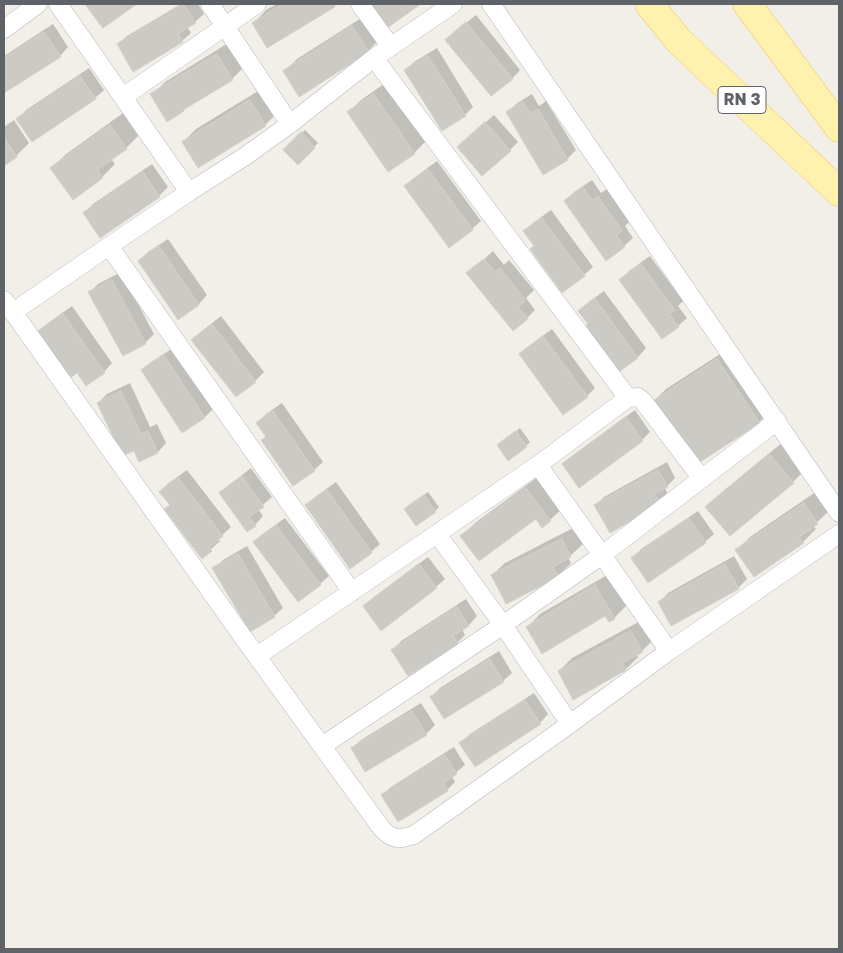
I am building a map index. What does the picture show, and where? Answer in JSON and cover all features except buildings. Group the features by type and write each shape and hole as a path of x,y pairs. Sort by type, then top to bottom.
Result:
{"main road":[{"name":"RN 3","path":"649,4 679,40 839,192"},
{"path":"747,4 839,128"}],"street":[{"path":"4,29 38,4"},
{"path":"58,4 189,192"},
{"path":"210,4 290,124"},
{"path":"123,97 257,4"},
{"path":"360,4 391,46"},
{"path":"453,4 374,58 290,124 244,157 109,246 9,306 382,829 389,835 402,839 414,835 669,652 839,534"},
{"path":"492,4 839,513"},
{"path":"374,58 628,398"},
{"path":"109,246 352,592"},
{"path":"257,656 538,465 628,398 638,397 643,401 702,479"},
{"path":"322,746 503,625 602,555 777,421"},
{"path":"538,465 669,652"},
{"path":"437,534 503,625 570,724"}]}
